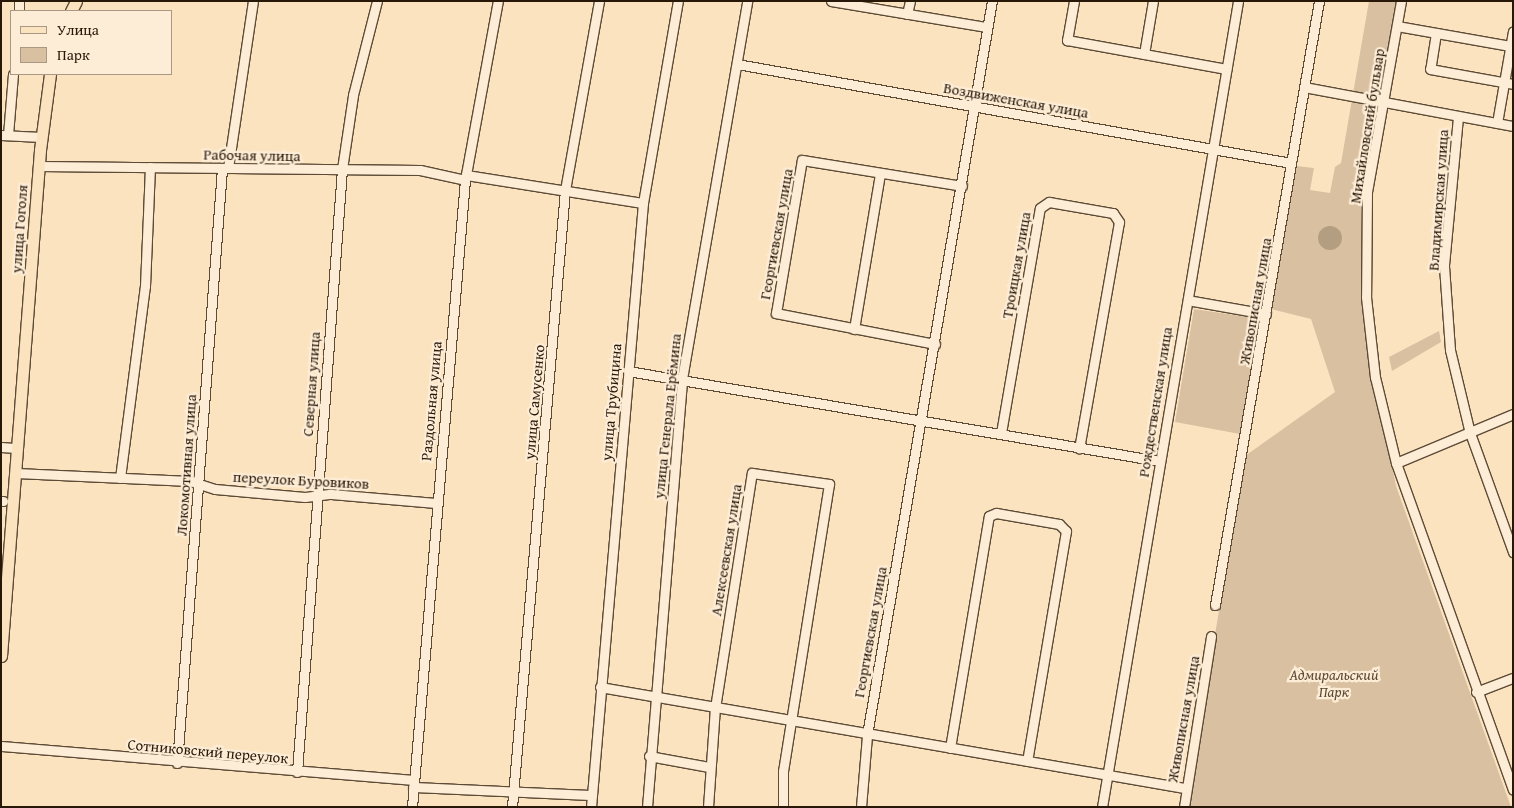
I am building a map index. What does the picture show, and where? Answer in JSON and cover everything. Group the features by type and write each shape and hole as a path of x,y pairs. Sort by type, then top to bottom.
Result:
{"main road":[{"name":"улица Гоголя","path":"1,656 5,556 16,474 41,137 50,75"}],"street":[{"name":"Локомотивная улица","path":"177,763 225,168 254,1"},
{"name":"Северная улица","path":"297,772 316,495 342,169 353,95 377,1"},
{"name":"Раздольная улица","path":"412,807 436,503 465,178 498,1"},
{"name":"улица Самусенко","path":"512,807 565,190 599,1"},
{"name":"улица Трубицина","path":"591,807 643,203 678,1"},
{"name":"улица Генерала Ерёмина","path":"647,807 649,756 682,379 748,1"},
{"path":"831,1 987,27"},
{"path":"907,14 910,1"},
{"name":"Георгиевская улица","path":"861,807 867,735 920,420 976,107 992,1"},
{"path":"1074,1 1067,40 1226,69"},
{"path":"1144,54 1153,1"},
{"name":"Рождественская улица","path":"1102,807 1105,774 1238,1"},
{"name":"Живописная улица","path":"1215,605 1319,1"},
{"name":"Михайловский бульвар","path":"1401,1 1367,192 1366,297 1375,377 1396,464 1476,692 1513,790"},
{"path":"1397,26 1510,46"},
{"path":"1497,123 1508,83 1513,30"},
{"path":"1436,33 1430,68 1508,83"},
{"name":"Воздвиженская улица","path":"737,64 1291,163"},
{"path":"14,75 4,135 41,137"},
{"path":"1304,87 1513,126"},
{"name":"Владимирская улица","path":"1458,117 1444,266 1450,350 1470,433 1513,552"},
{"name":"Георгиевская улица","path":"935,344 776,313 802,160 962,186"},
{"name":"Рабочая улица","path":"39,166 420,170 643,203"},
{"path":"120,478 145,286 150,167"},
{"path":"854,329 880,173"},
{"name":"Троицкая улица","path":"1001,433 1040,208 1049,202 1104,212 1118,216 1119,222 1079,448"},
{"path":"1193,301 1266,314"},
{"path":"628,371 1160,461"},
{"path":"1396,464 1513,414"},
{"path":"1,446 17,448"},
{"name":"Алексеевская улица","path":"715,708 752,473 829,484 791,721"},
{"name":"переулок Буровиков","path":"16,474 120,478 436,503"},
{"path":"950,748 989,516 996,513 1059,524 1066,531 1026,761"},
{"name":"Живописная улица","path":"1184,807 1184,788 1211,636"},
{"path":"1476,692 1513,678"},
{"path":"600,687 867,735 1184,788"},
{"path":"708,807 709,767 715,708"},
{"path":"783,807 791,721"},
{"name":"Сотниковский переулок","path":"1,746 413,784 591,795"},
{"path":"649,756 709,767"}],"green space":[{"name":"Адмиральский Парк","path":"1369,1 1397,1 1364,190 1372,367 1396,486 1511,807 1186,807 1245,456 1335,392 1311,319 1271,309 1296,166 1314,168 1310,190 1330,193 1335,167 1341,163"},
{"path":"1194,309 1261,319 1240,434 1175,422"},
{"path":"1439,331 1441,342 1392,371 1389,357"}],"shaded area":[{"path":"1330,226 1335,227 1341,233 1341,243 1335,249 1330,250 1325,249 1319,243 1318,238 1319,233 1325,227"}]}
